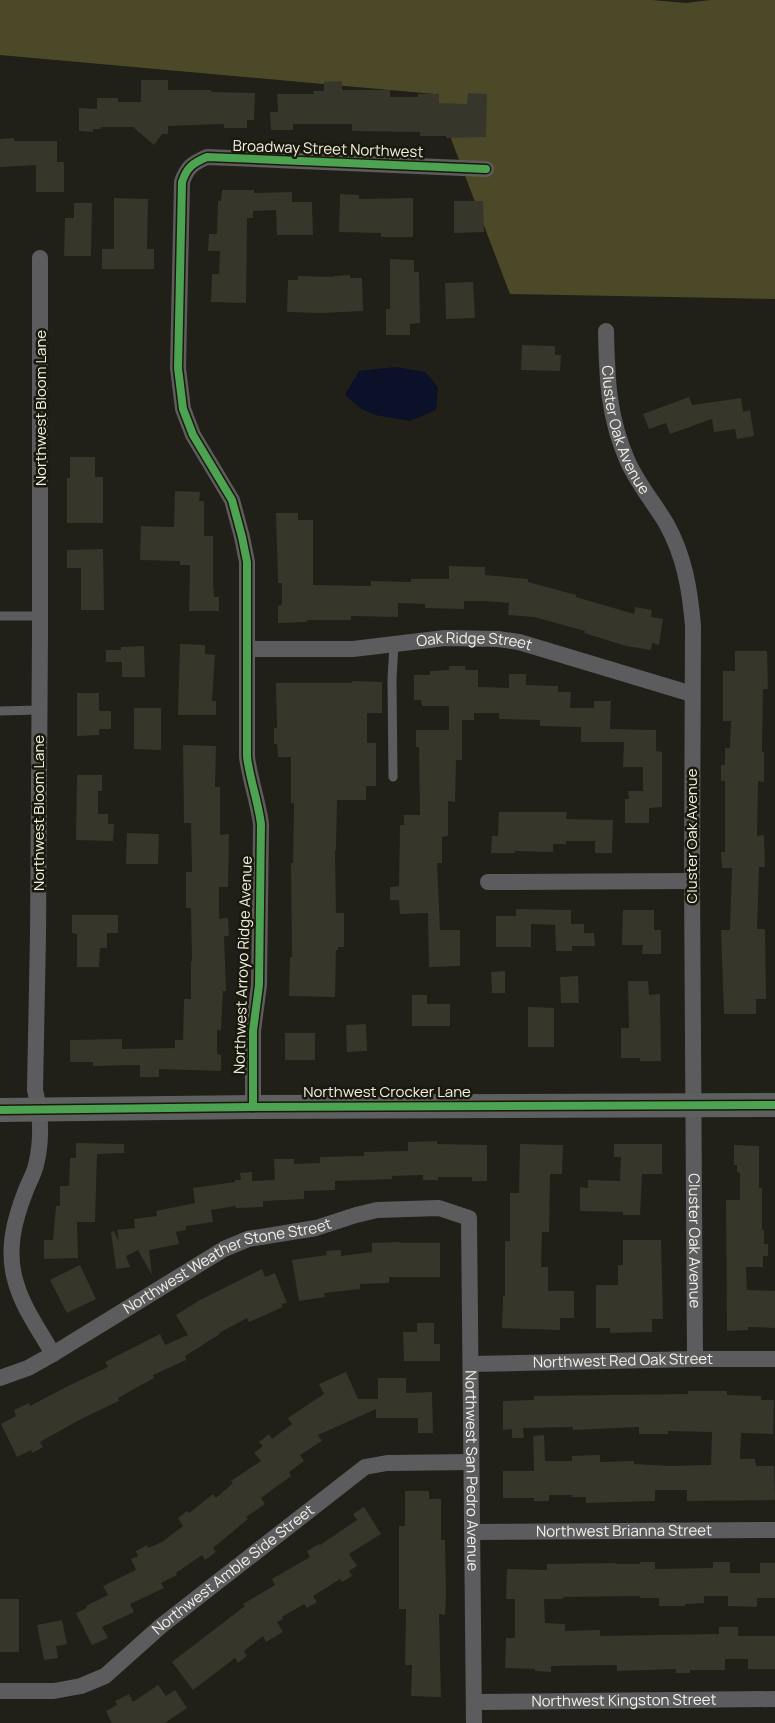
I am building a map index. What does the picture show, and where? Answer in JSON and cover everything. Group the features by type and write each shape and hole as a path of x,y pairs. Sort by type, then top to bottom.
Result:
{"street":[{"name":"Broadway Street Northwest","path":"182,182 186,171 193,162 207,157 486,169"},
{"name":"Northwest Arroyo Ridge Avenue","path":"182,182 178,368 182,409 193,435 232,500 247,562 247,757 250,779 259,809 261,824 259,985 253,1031 252,1107"},
{"name":"Northwest Bloom Lane","path":"40,258 40,616 35,1090 40,1110 39,1150 36,1168 17,1214 11,1247 15,1282 21,1298 53,1354"},
{"name":"Cluster Oak Avenue","path":"606,331 607,381 611,410 619,439 628,462 666,524 677,546 686,573 691,597 693,626 692,881 695,1359"},
{"name":"Oak Ridge Street","path":"247,649 354,650 445,638 498,639 519,642 692,694"},
{"path":"488,882 692,881"},
{"name":"Northwest Crocker Lane","path":"0,1110 775,1104"},
{"name":"Northwest Weather Stone Street","path":"0,1378 28,1368 53,1354 224,1249 248,1239 316,1228 377,1210 439,1208 469,1218"},
{"name":"Northwest San Pedro Avenue","path":"469,1218 474,1723"},
{"name":"Northwest Red Oak Street","path":"471,1364 775,1359"},
{"name":"Northwest Amble Side Street","path":"0,1691 54,1691 81,1686 104,1676 161,1626 365,1467 386,1463 471,1462"},
{"name":"Northwest Brianna Street","path":"473,1532 775,1530"},
{"name":"Northwest Kingston Street","path":"474,1702 775,1699"}],"lane":[{"path":"0,616 40,616"},
{"path":"393,777 392,678 394,645"},
{"path":"0,711 39,710"}],"shaded area":[{"path":"0,0 652,0 686,3 710,0 775,0 775,299 510,294 434,94 0,55"}],"water":[{"path":"396,367 425,372 438,387 436,410 410,421 375,415 360,408 345,395 359,371"}],"building":[{"path":"141,80 168,80 168,90 255,93 254,120 247,120 247,128 224,128 224,124 168,126 168,134 162,134 154,145 133,127 101,127 100,129 93,129 93,132 79,131 79,108 97,109 97,98 118,98 118,102 141,102"},
{"path":"342,81 342,90 390,90 390,97 418,97 418,94 439,94 439,103 467,104 468,93 487,94 486,137 446,138 446,136 420,136 420,132 352,131 352,124 293,124 293,130 271,130 270,112 278,112 277,94 314,94 313,91 324,91 324,82"},
{"path":"14,138 14,141 57,141 57,162 64,162 64,192 36,192 36,165 0,167 0,139"},
{"path":"222,190 254,190 254,193 292,192 292,202 312,202 313,235 277,235 276,210 253,211 253,218 247,218 246,303 211,302 212,274 219,274 220,251 208,251 209,234 217,234 218,201 221,201"},
{"path":"340,194 359,195 359,199 413,198 413,237 381,237 381,233 339,232"},
{"path":"114,198 148,199 147,249 154,249 154,269 102,269 102,249 114,249"},
{"path":"454,201 483,201 484,232 454,233"},
{"path":"74,203 92,203 91,256 64,256 65,218 74,218"},
{"path":"390,259 414,260 414,272 419,272 420,323 410,324 410,335 386,335 386,309 390,309"},
{"path":"350,275 350,278 362,278 363,311 287,312 288,280 298,280 298,276 334,277"},
{"path":"473,282 475,318 446,319 445,283"},
{"path":"522,345 555,346 555,355 561,355 560,371 521,370"},
{"path":"689,397 692,405 741,398 743,412 750,410 754,436 737,439 735,429 714,432 712,419 670,434 666,423 649,429 643,414"},
{"path":"70,457 95,457 95,477 103,477 103,523 67,523 67,478 70,478"},
{"path":"175,491 200,492 199,501 204,501 204,536 213,536 214,597 219,597 219,611 189,611 190,565 180,565 180,561 140,560 141,526 174,527"},
{"path":"276,513 298,513 298,520 313,520 313,585 371,586 371,581 411,582 411,579 449,579 449,566 485,567 485,575 528,579 528,582 634,614 635,607 652,610 651,617 663,619 659,645 652,643 651,650 626,646 584,633 585,631 534,617 508,615 509,603 484,601 464,601 464,609 425,608 425,604 398,603 398,617 351,616 351,620 307,620 307,622 278,623 278,606 282,605 282,583 278,583"},
{"path":"103,549 104,610 81,610 81,568 67,568 67,550"},
{"path":"180,644 205,645 205,654 215,655 212,701 216,701 216,715 178,715"},
{"path":"144,646 145,677 122,677 122,662 106,662 106,650 121,650 121,647"},
{"path":"735,651 767,651 768,689 763,689 762,752 764,752 764,782 758,781 757,836 764,835 765,867 759,867 757,929 765,929 766,999 756,999 756,1014 724,1014 721,930 730,930 732,868 722,868 721,852 725,852 725,781 721,781 721,765 725,765 725,748 730,748 731,721 723,721 723,671 735,671"},
{"path":"449,666 465,666 465,670 478,670 478,687 509,688 509,674 526,674 526,685 558,686 558,692 571,692 570,708 594,708 594,701 611,701 610,729 656,730 656,751 662,752 662,807 649,808 649,823 625,823 625,799 629,799 628,791 643,791 643,767 623,767 624,742 581,742 581,727 540,726 540,720 499,719 499,713 474,713 474,720 462,720 462,760 456,760 455,802 448,801 448,836 442,837 442,863 437,863 440,930 460,930 460,966 429,967 428,913 400,914 399,900 390,900 390,887 399,886 400,825 404,825 404,815 420,815 419,747 416,747 416,730 449,730 449,706 422,706 421,700 414,700 414,675 430,675 430,671 449,670"},
{"path":"352,681 382,682 382,713 367,713 367,743 376,743 376,786 366,786 366,800 337,800 335,850 336,913 344,913 344,947 338,947 338,950 336,950 335,997 289,996 290,957 292,957 291,863 293,863 294,803 291,803 291,757 278,757 277,744 274,744 274,728 277,728 276,683 352,683"},
{"path":"77,693 99,693 99,711 111,711 111,729 99,729 99,735 77,736"},
{"path":"134,708 161,708 161,750 134,749"},
{"path":"183,745 216,746 215,787 220,787 220,835 229,834 228,887 219,887 219,919 228,918 229,936 224,936 226,991 223,991 221,1030 217,1030 217,1054 221,1055 221,1071 159,1069 159,1077 140,1077 140,1065 93,1066 93,1062 70,1062 70,1040 122,1039 122,1049 175,1048 175,1040 183,1040 184,999 191,999 192,961 191,908 186,908 186,872 192,872 191,823 184,823"},
{"path":"77,775 102,775 102,791 98,791 98,814 108,814 108,824 114,824 113,841 76,840"},
{"path":"499,812 567,812 566,819 613,820 612,853 595,853 595,841 566,841 566,844 553,844 553,852 515,851 515,853 491,853 492,836 498,836"},
{"path":"127,833 159,834 158,864 126,864"},
{"path":"516,909 571,910 571,924 584,924 584,933 594,933 595,946 572,946 572,951 556,951 555,925 531,924 531,947 496,947 496,916 516,916"},
{"path":"623,910 654,910 654,930 661,930 661,954 642,954 643,945 622,945"},
{"path":"72,915 118,915 118,933 107,933 107,948 100,948 99,967 77,967 77,934 72,933"},
{"path":"505,971 505,993 492,993 491,972"},
{"path":"578,976 579,1003 561,1003 560,977"},
{"path":"628,981 648,981 649,995 660,994 661,1061 640,1061 640,1058 621,1058 621,1028 629,1028"},
{"path":"412,995 427,995 427,1004 450,1004 450,1026 412,1026"},
{"path":"528,1007 554,1008 554,1047 528,1047"},
{"path":"366,1024 367,1051 347,1052 346,1025"},
{"path":"285,1033 315,1033 315,1060 285,1060"},
{"path":"437,1141 437,1144 487,1145 487,1181 472,1181 472,1177 438,1177 438,1180 423,1180 423,1175 392,1176 392,1179 335,1181 335,1190 304,1191 304,1199 263,1201 263,1207 236,1208 235,1206 211,1210 213,1222 186,1226 186,1230 176,1232 179,1244 149,1250 152,1275 138,1250 126,1256 130,1267 116,1269 111,1232 114,1231 119,1241 117,1230 135,1228 134,1219 157,1216 156,1211 195,1203 193,1188 235,1182 235,1180 241,1180 240,1173 252,1172 252,1181 275,1180 274,1159 294,1159 294,1164 320,1163 320,1157 364,1156 364,1152 408,1151 408,1142"},
{"path":"76,1143 124,1144 124,1153 97,1154 95,1222 77,1222 78,1258 44,1259 44,1240 53,1240 56,1206 60,1206 60,1186 69,1186 70,1158 76,1158"},
{"path":"520,1144 563,1145 562,1174 550,1174 549,1232 542,1232 541,1267 548,1267 548,1291 574,1291 574,1318 560,1318 560,1330 502,1328 503,1296 505,1296 505,1241 510,1241 510,1193 519,1193"},
{"path":"614,1144 662,1144 662,1174 642,1174 640,1215 623,1215 623,1212 580,1211 580,1187 588,1188 588,1180 620,1181 621,1157 614,1157"},
{"path":"734,1145 759,1146 762,1230 764,1230 764,1244 768,1244 768,1256 763,1256 763,1267 746,1267 747,1290 775,1291 775,1328 748,1327 748,1330 727,1331 726,1200 740,1200 740,1173 737,1172 737,1165 734,1165"},
{"path":"623,1240 661,1240 663,1319 652,1319 652,1332 610,1333 610,1328 596,1328 596,1285 618,1285 618,1265 623,1265"},
{"path":"372,1243 440,1243 440,1277 389,1277 389,1283 360,1284 360,1289 324,1293 325,1297 299,1301 292,1260 327,1255 326,1251 341,1250 341,1256 372,1252"},
{"path":"80,1265 96,1299 67,1313 50,1280"},
{"path":"262,1269 265,1277 275,1273 287,1303 281,1304 283,1307 249,1322 247,1318 219,1333 185,1356 186,1360 153,1375 154,1378 118,1398 119,1401 40,1442 43,1447 33,1453 31,1450 17,1457 1,1424 16,1416 14,1410 29,1403 30,1406 108,1367 105,1362 160,1334 165,1345 188,1335 176,1315 200,1300"},
{"path":"417,1323 434,1323 434,1344 440,1344 440,1361 404,1361 403,1332 417,1332"},
{"path":"346,1372 358,1399 378,1399 378,1378 406,1378 406,1393 432,1392 433,1433 418,1433 418,1418 376,1418 376,1409 318,1435 322,1441 300,1455 304,1461 289,1472 291,1476 261,1498 265,1504 246,1517 248,1519 213,1548 216,1552 205,1560 202,1555 176,1573 177,1575 161,1583 164,1588 130,1604 134,1612 102,1627 108,1638 92,1645 76,1613 108,1595 103,1586 136,1570 131,1559 138,1556 136,1551 147,1545 148,1548 162,1542 183,1526 178,1518 187,1511 189,1513 213,1494 216,1498 233,1483 231,1481 261,1461 254,1453 263,1446 259,1442 269,1434 272,1439 292,1424 288,1418 324,1394 319,1384"},
{"path":"688,1391 727,1391 727,1395 761,1396 761,1400 774,1400 773,1434 741,1433 740,1459 755,1459 756,1466 774,1466 775,1500 687,1501 687,1490 655,1490 655,1501 586,1503 586,1497 572,1497 572,1495 549,1495 549,1501 534,1501 534,1498 503,1498 503,1471 534,1471 533,1436 544,1435 545,1461 572,1461 572,1456 600,1455 600,1462 634,1461 634,1464 669,1466 711,1465 712,1432 668,1431 668,1434 639,1434 639,1427 573,1430 573,1427 523,1428 524,1438 512,1438 512,1429 503,1430 503,1401 534,1400 534,1396 688,1394"},
{"path":"405,1491 429,1491 429,1499 441,1499 441,1540 445,1540 446,1597 445,1615 439,1614 441,1697 411,1696 412,1665 405,1665 406,1609 399,1609 399,1526 405,1526"},
{"path":"364,1507 381,1534 349,1554 357,1566 349,1571 352,1576 342,1582 340,1579 313,1596 317,1602 307,1608 304,1604 282,1617 283,1619 277,1622 283,1632 266,1642 263,1636 244,1651 247,1656 238,1663 235,1658 193,1690 172,1662 245,1606 243,1604 275,1585 272,1579 310,1557 307,1551 320,1545 357,1520 353,1514"},
{"path":"640,1562 655,1562 655,1569 713,1568 713,1562 730,1562 730,1573 760,1573 760,1563 775,1563 775,1598 757,1598 757,1607 728,1606 728,1596 704,1596 704,1603 685,1604 685,1606 659,1606 659,1598 640,1598 640,1596 544,1599 545,1623 565,1624 565,1631 600,1630 600,1636 719,1634 719,1627 738,1627 738,1636 775,1636 775,1669 748,1669 748,1659 725,1659 725,1670 690,1670 690,1673 676,1673 676,1669 617,1671 617,1665 551,1666 551,1672 535,1671 535,1669 505,1668 506,1638 515,1638 515,1599 506,1599 507,1569 547,1570 547,1564 640,1564"},
{"path":"0,1599 19,1599 19,1652 0,1652"},
{"path":"62,1620 67,1644 56,1646 58,1658 44,1660 37,1625"},
{"path":"158,1685 166,1696 175,1690 187,1708 165,1723 112,1723 106,1711 117,1705 115,1701 129,1694 133,1702"}],"cycle path":[{"path":"253,1107 253,1031 259,985 261,824 247,757 247,562 232,500 193,435 183,409 178,368 182,182 191,166 207,157 486,169"},
{"path":"0,1110 775,1105"}]}
